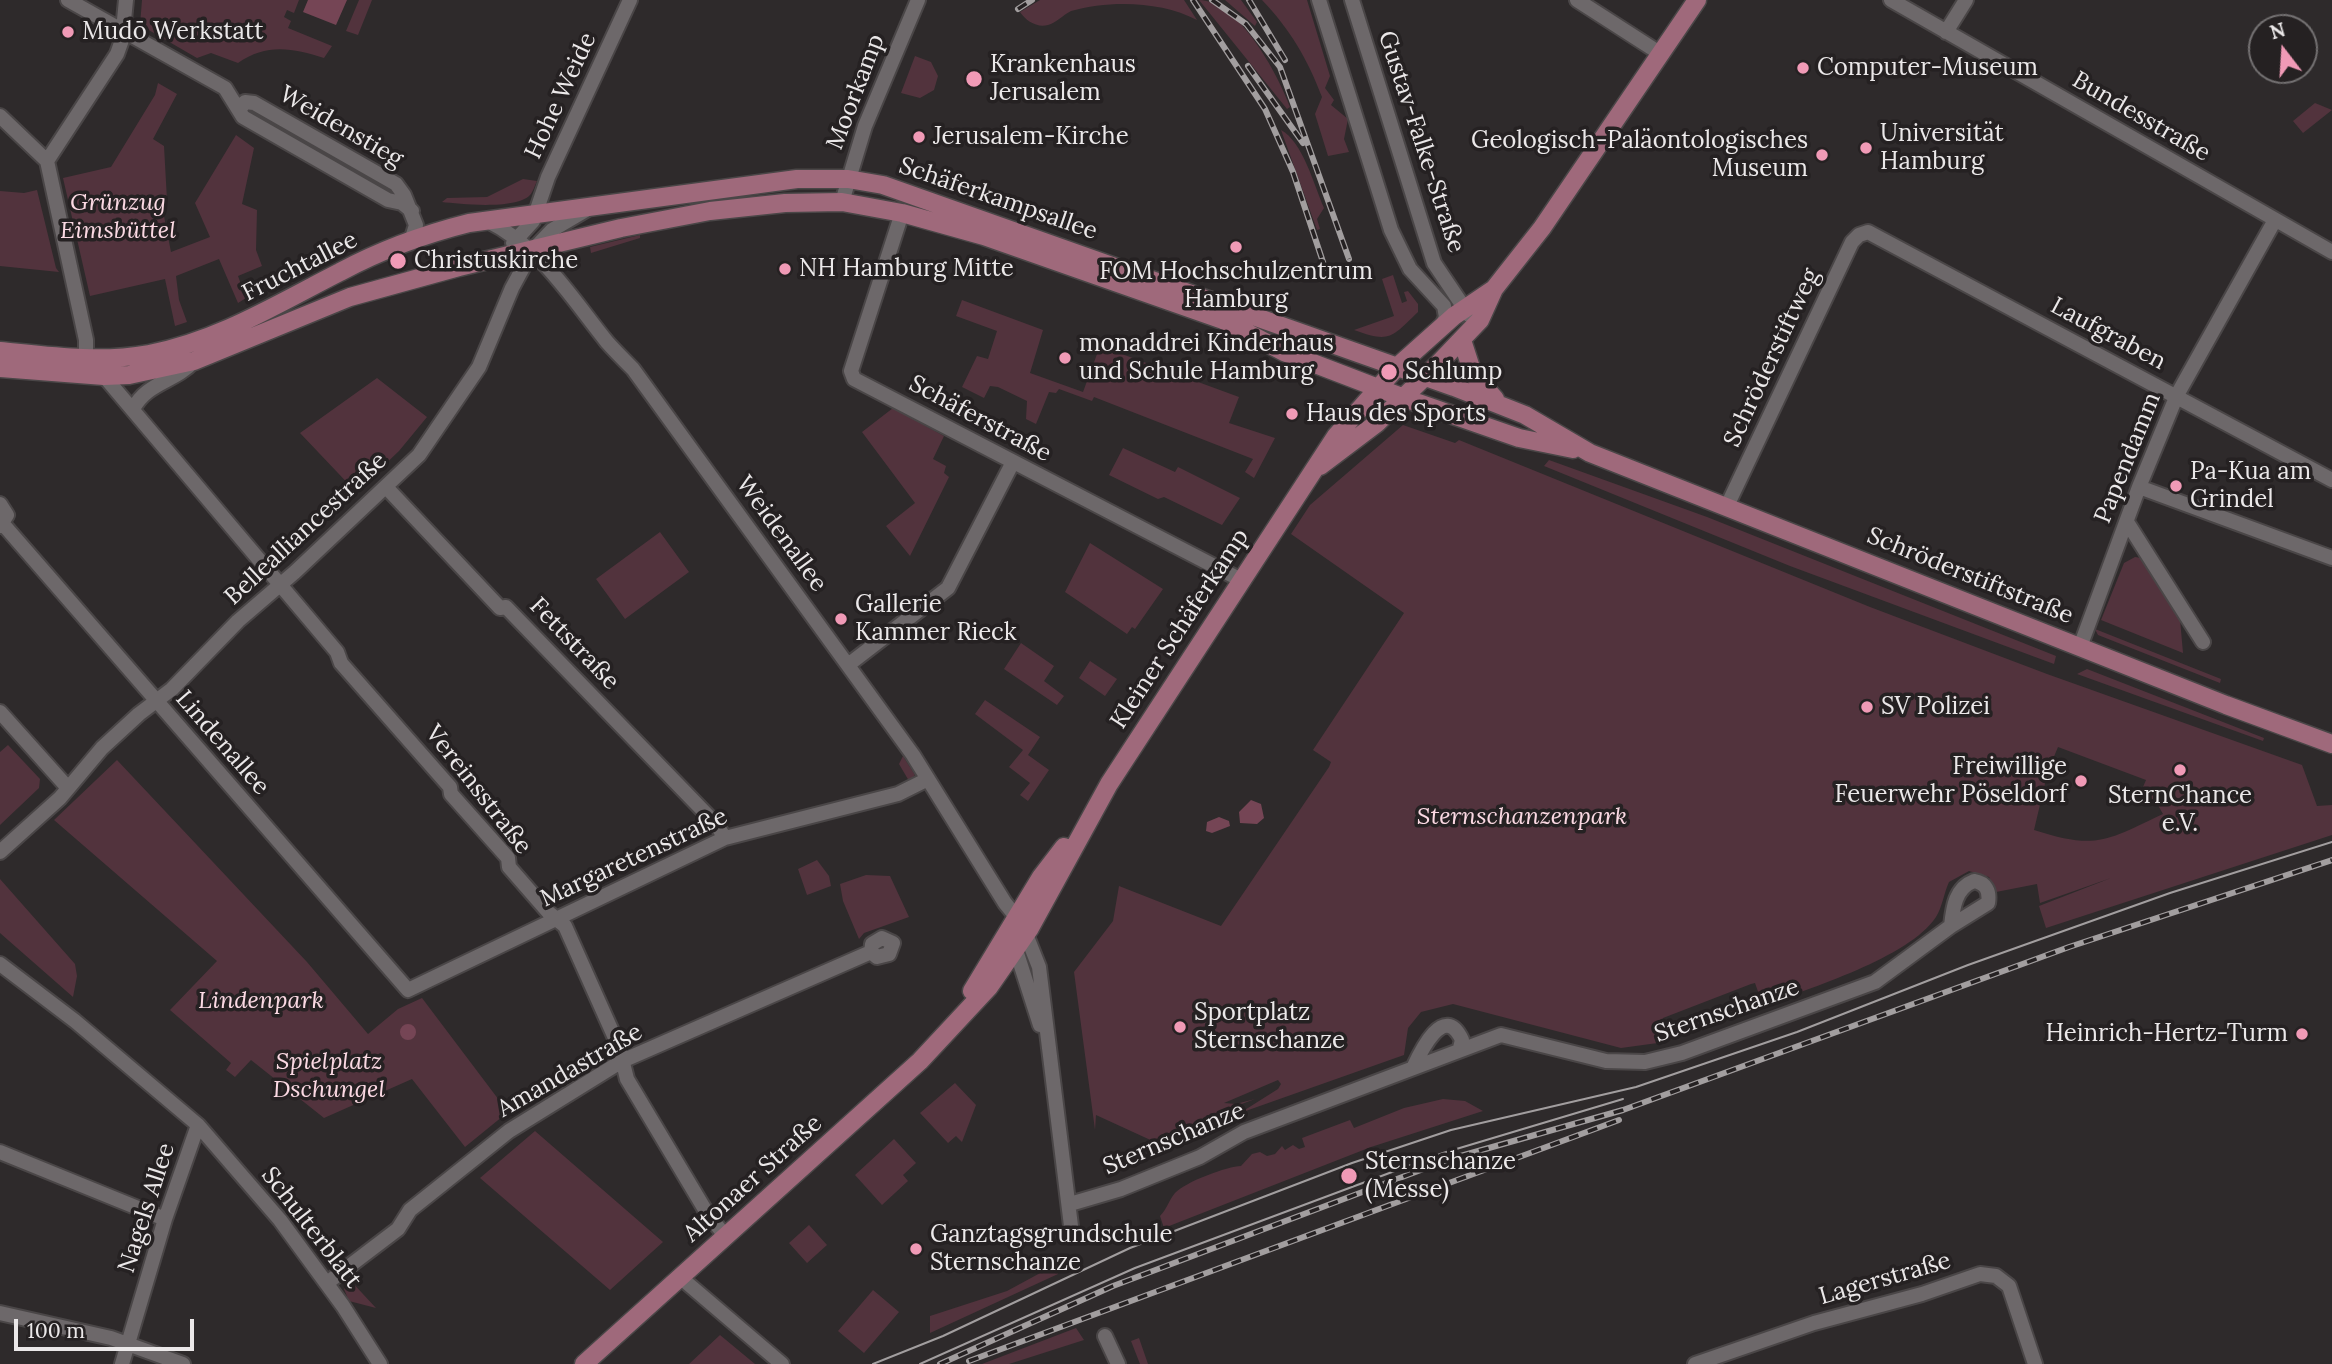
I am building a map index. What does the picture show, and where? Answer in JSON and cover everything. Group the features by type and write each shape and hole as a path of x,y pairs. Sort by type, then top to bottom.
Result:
{"main road":[{"path":"1494,289 1536,235 1697,0"},
{"name":"Schäferkampsallee","path":"536,212 797,179 848,179 883,185 954,207 1426,376"},
{"name":"Schäferkampsallee","path":"525,245 710,211 785,203 842,202 902,213 984,236 1223,320 1284,352 1404,398"},
{"name":"Fruchtallee","path":"0,351 86,358 148,354 223,332 340,271 411,241 486,220 536,212"},
{"name":"Fruchtallee","path":"0,368 104,376 129,375 194,361 350,297 472,265 525,245"},
{"name":"Kleiner Schäferkamp","path":"1016,951 1015,921 1047,869 1086,820 1336,436 1397,367 1465,308 1494,289"},
{"name":"Kleiner Schäferkamp","path":"1318,467 1352,444 1404,398 1466,336 1487,311 1494,289"},
{"path":"1466,336 1473,374 1503,406"},
{"name":"Schröderstiftstraße","path":"1426,376 1525,415 1590,453 2332,744"},
{"name":"Schröderstiftstraße","path":"1404,398 1519,438 1590,453"},
{"name":"Kleiner Schäferkamp","path":"1015,921 1040,912 1086,820"},
{"name":"Altonaer Straße","path":"950,1027 1015,921"},
{"name":"Altonaer Straße","path":"584,1364 920,1061 989,987 1016,951"}],"street":[{"name":"Weidenstieg","path":"68,0 225,88 243,117 388,200 402,203 412,211 416,229 411,241"},
{"path":"47,161 117,54 126,0"},
{"name":"Hohe Weide","path":"536,212 548,177 629,0"},
{"name":"Moorkamp","path":"842,202 865,126 918,0"},
{"name":"Gustav-Falke-Straße","path":"1319,0 1391,230 1410,269 1444,306 1446,317 1441,328"},
{"name":"Gustav-Falke-Straße","path":"1352,0 1434,263 1470,317 1466,336"},
{"path":"1577,0 1661,54"},
{"name":"Bundesstraße","path":"1891,0 2332,253"},
{"path":"1946,32 1966,0"},
{"path":"0,116 47,161 86,340 86,358"},
{"name":"Bellealliancestraße","path":"0,852 52,806 102,748 386,487 435,436 456,398 479,367 512,288 525,245 593,206"},
{"path":"525,245 536,212"},
{"name":"Schäferstraße","path":"902,213 851,371 854,379 1241,580"},
{"name":"Weidenallee","path":"486,220 525,245 562,281 606,340 633,369 928,779 1015,921 1039,967"},
{"name":"Papendamm","path":"2080,647 2138,487 2177,395 2275,220"},
{"name":"Laufgraben","path":"1863,233 1878,234 2332,480"},
{"name":"Schröderstiftweg","path":"1727,506 1852,242 1863,233"},
{"path":"133,409 144,392 184,372 194,361"},
{"name":"Vereinsstraße","path":"104,376 337,652 341,663 450,787 451,793 508,858 509,867 566,929 618,1047 628,1081 706,1213 726,1237"},
{"path":"848,665 936,601 948,588 1013,462"},
{"name":"Fettstraße","path":"386,487 500,608 506,607 708,815 725,838"},
{"path":"2138,487 2332,558"},
{"name":"Lindenallee","path":"0,504 7,512 2,525 408,990"},
{"path":"2127,522 2203,642"},
{"path":"0,712 68,788"},
{"name":"Margaretenstraße","path":"408,990 725,838 898,794 928,779"},
{"path":"1040,912 1039,967 1046,1039 1070,1203 1072,1234"},
{"name":"Sternschanze","path":"1070,1203 1121,1189 1200,1157 1244,1132 1460,1048 1501,1035 1606,1061 1657,1060 1875,982 1951,926"},
{"path":"1016,951 1046,1039"},
{"name":"Amandastraße","path":"327,1283 398,1228 410,1210 509,1131 622,1061 871,953"},
{"name":"Schulterblatt","path":"0,964 75,1021 198,1125 280,1220 327,1283 380,1364"},
{"path":"1413,1068 1424,1045 1436,1031 1447,1027 1456,1031 1462,1041 1460,1048"},
{"name":"Nagels Allee","path":"122,1364 165,1219 198,1125"},
{"path":"0,1152 165,1219"},
{"name":"Lagerstraße","path":"1695,1364 1814,1323 1922,1294 1980,1274 1996,1276 2009,1286 2035,1364"},
{"path":"680,1277 782,1364"},
{"path":"0,1313 128,1344 183,1364"},
{"path":"1105,1336 1118,1364"}],"green space":[{"path":"142,0 299,0 294,13 287,10 284,17 291,21 288,28 332,46 324,58 280,49 259,52 238,63 211,53 197,58 140,25"},
{"path":"359,0 372,0 358,35 346,31"},
{"path":"1040,0 1184,0 1197,20 1168,9 1119,4 1071,11 1051,24 1040,26 1029,21 1020,12"},
{"path":"1199,0 1228,12 1242,26 1266,59 1290,107 1287,109"},
{"path":"1225,0 1241,0 1257,22 1255,26"},
{"path":"1262,0 1307,0 1330,76 1325,88 1334,100 1331,105 1348,119 1344,139 1349,152 1328,156 1315,114 1322,97 1317,83 1290,34"},
{"path":"915,56 931,62 938,76 934,90 920,98 901,93"},
{"name":"Grünzug Eimsbüttel","path":"158,83 177,94 153,139 164,146 167,200 161,201 171,252 210,237 195,203 236,135 254,148 242,204 257,210 256,250 262,266 238,276 246,298 238,303 219,259 176,276 179,300 187,322 175,326 165,279 90,296 63,178 111,167 155,95"},
{"path":"2315,103 2332,110 2303,133 2293,121"},
{"path":"1281,130 1296,144 1312,176 1324,208 1317,219 1320,229 1317,230"},
{"path":"523,179 537,181 530,195 513,203 488,205 442,202 447,198 487,197"},
{"name":"Grünzug Eimsbüttel","path":"37,190 59,272 0,266 0,191 24,193"},
{"path":"640,235 640,238 591,253 590,247"},
{"path":"1393,275 1402,303 1407,301 1404,292 1408,291 1418,304 1418,312 1402,328 1389,336 1375,336 1354,330 1394,316 1382,279"},
{"path":"962,300 1043,330 1030,373 1083,392 1100,346 1239,397 1229,423 1275,438 1254,478 1245,472 1253,459 1094,397 1092,401 1059,389 1056,393 1049,392 1036,424 1026,419 1027,401 998,387 990,386 984,398 962,387 977,356 988,359 997,331 956,316"},
{"path":"377,378 427,417 399,451 356,492 300,433"},
{"path":"893,408 944,436 933,459 946,466 944,473 949,477 910,556 886,526 915,503 862,432"},
{"name":"Sternschanzenpark","path":"1403,425 1455,443 1459,440 1870,607 2047,674 2302,765 2317,806 2332,805 2332,835 2046,928 2039,906 2111,878 2040,903 2037,884 1996,892 1989,877 1969,871 1949,882 1936,917 1923,932 1904,946 1857,970 1763,1006 1755,983 1663,1018 1670,1039 1665,1042 1621,1048 1453,1004 1421,1012 1408,1028 1404,1055 1240,1113 1278,1089 1281,1084 1278,1080 1224,1103 1236,1104 1255,1099 1223,1111 1216,1119 1206,1119 1203,1127 1157,1143 1096,1115 1095,1130 1074,972 1113,921 1119,886 1221,926 1329,767 1331,762 1313,750 1404,613 1291,534 1310,505","holes":["2058,747 2146,780 2140,794 2155,800 2163,814 2128,831 2100,840 2087,841 2034,830 2048,771"]},
{"path":"1123,448 1175,472 1178,467 1240,498 1222,525 1164,497 1158,499 1109,475"},
{"path":"1549,460 1707,517 2056,656 2054,664 1790,566 1544,466"},
{"path":"660,532 689,572 625,619 596,579"},
{"path":"1090,543 1163,589 1135,629 1132,627 1127,634 1065,592"},
{"path":"2135,557 2142,558 2180,619 2183,653 2101,620 2124,563"},
{"path":"2095,629 2221,679 2220,683 2098,635"},
{"path":"1021,643 1054,666 1044,681 1064,696 1057,705 1004,669"},
{"path":"1090,661 1117,679 1105,696 1079,678"},
{"path":"2087,669 2264,738 2263,741 2077,674"},
{"path":"985,700 1040,737 1028,755 1049,770 1028,801 1020,795 1030,783 1009,767 1023,750 975,714"},
{"path":"8,745 40,779 39,788 0,825 0,752"},
{"path":"903,756 915,775 909,781 899,764"},
{"name":"Lindenpark","path":"117,760 307,962 368,1034 398,1009 422,998 508,1112 465,1147 412,1079 324,1118 251,1060 235,1077 226,1070 231,1063 170,1010 217,961 54,820"},
{"path":"817,860 829,876 831,886 807,895 798,869"},
{"path":"866,875 890,876 909,917 864,933 859,939 843,901 840,884"},
{"path":"0,879 75,964 77,976 73,997 0,933"},
{"path":"955,1083 976,1105 962,1142 956,1136 948,1143 920,1113"},
{"path":"1443,1099 1465,1101 1483,1111 1371,1147 1164,1228 1160,1216 1175,1193 1207,1175 1241,1166 1252,1154 1275,1154 1282,1146 1285,1150 1293,1145 1299,1149 1305,1147 1302,1138 1350,1120 1354,1128 1404,1108"},
{"path":"535,1131 663,1242 610,1290 480,1178"},
{"path":"894,1139 916,1163 903,1175 908,1181 882,1205 855,1175"},
{"path":"809,1225 827,1245 807,1263 789,1243"},
{"path":"1055,1265 1058,1274 930,1333 930,1316 1007,1291"},
{"path":"349,1279 376,1308 349,1301 344,1289"},
{"path":"873,1290 899,1312 864,1353 838,1331"},
{"path":"1076,1328 1084,1340 1009,1364 982,1364"},
{"path":"720,1335 755,1364 689,1364"},
{"path":"1139,1338 1148,1364 1140,1364 1131,1341"}],"shaded area":[{"path":"308,0 347,0 336,25 303,12"},
{"path":"1251,800 1261,804 1264,818 1257,824 1240,823 1239,812"},
{"path":"1219,817 1229,821 1230,826 1212,833 1206,831 1207,822"},
{"path":"408,1024 414,1026 414,1038 408,1040 402,1038 400,1032 402,1026"}],"tram line":[{"path":"873,1364 943,1336 1130,1248 1352,1163 1451,1130 1636,1087 1797,1032 1968,965 2170,893 2332,842"},
{"path":"920,1364 1135,1268 1443,1153 1623,1099"}],"railway":[{"path":"1018,9 1032,0"},
{"path":"1193,0 1265,109 1293,172 1325,268"},
{"path":"1212,0 1246,24 1280,67 1349,259"},
{"path":"1249,0 1285,60"},
{"path":"1248,66 1303,143"},
{"path":"940,1364 1113,1286 1450,1159 1623,1110 2069,947 2332,860"},
{"path":"969,1361 1619,1120"}],"place":[{"name":"Mudō Werkstatt","path":"68,32"},
{"name":"Computer-Museum","path":"1803,68"},
{"name":"Krankenhaus Jerusalem","path":"974,79"},
{"name":"Jerusalem-Kirche","path":"919,137"},
{"name":"Universität Hamburg","path":"1866,148"},
{"name":"Geologisch-Paläontologisches Museum","path":"1822,155"},
{"name":"FOM Hochschulzentrum Hamburg","path":"1236,247"},
{"name":"Christuskirche","path":"398,261"},
{"name":"NH Hamburg Mitte","path":"785,269"},
{"name":"monaddrei Kinderhaus und Schule Hamburg","path":"1065,358"},
{"name":"Schlump","path":"1389,372"},
{"name":"Haus des Sports","path":"1292,414"},
{"name":"Pa-Kua am Grindel","path":"2176,486"},
{"name":"Gallerie Kammer Rieck","path":"841,619"},
{"name":"SV Polizei","path":"1867,707"},
{"name":"SternChance e.V.","path":"2180,770"},
{"name":"Freiwillige Feuerwehr Pöseldorf","path":"2081,781"},
{"name":"Sportplatz Sternschanze","path":"1180,1027"},
{"name":"Heinrich-Hertz-Turm","path":"2302,1034"},
{"name":"Sternschanze (Messe)","path":"1349,1176"},
{"name":"Ganztagsgrundschule Sternschanze","path":"916,1249"}],"park label":[{"name":"Spielplatz Dschungel","path":"329,1076"}]}
